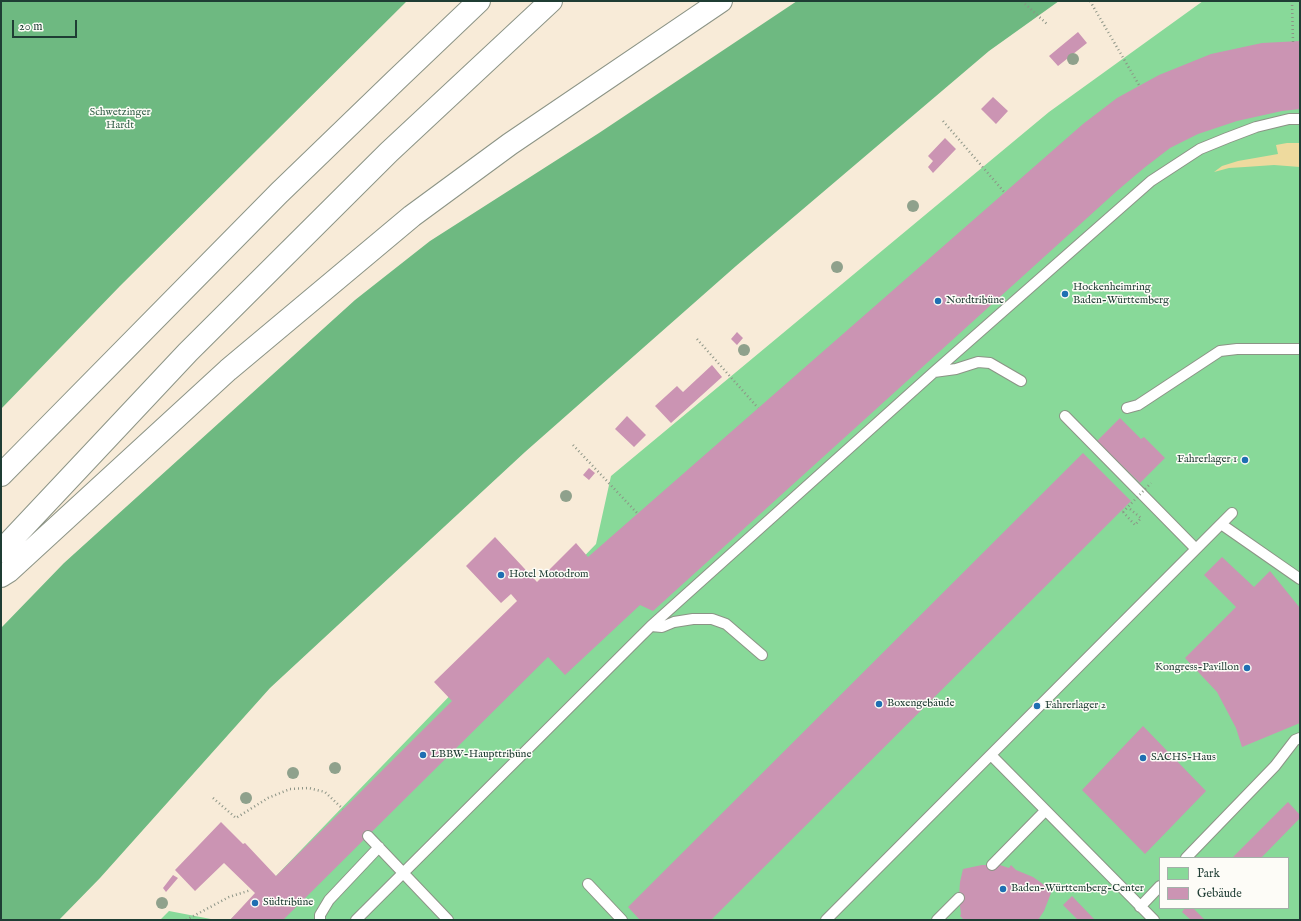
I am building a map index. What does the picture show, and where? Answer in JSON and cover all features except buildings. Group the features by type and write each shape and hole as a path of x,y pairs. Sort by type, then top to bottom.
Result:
{"highway":[{"path":"1,475 279,193 479,1"},
{"path":"1,551 188,352 389,152 551,1"},
{"path":"1,576 9,571 228,370 412,216 510,144 721,1"}],"lane":[{"path":"356,920 402,872 651,626 934,372 1151,181 1200,149 1256,127 1289,119 1300,119"},
{"path":"1127,408 1138,405 1220,351 1236,349 1300,349"},
{"path":"934,372 956,369 978,362 990,363 1021,381"},
{"path":"1065,416 1196,549"},
{"path":"826,920 1232,513"},
{"path":"1221,524 1300,579"},
{"path":"651,626 662,628 674,622 693,618 712,619 726,624 762,655"},
{"path":"1187,857 1274,766 1295,740 1300,738"},
{"path":"991,755 1154,920"},
{"path":"992,865 1045,811"},
{"path":"368,836 448,920"},
{"path":"320,920 320,915 329,900 379,847"},
{"path":"588,884 622,920"},
{"path":"1140,907 1159,887"},
{"path":"937,920 959,898"}],"path":[{"path":"1022,1 1048,25"},
{"path":"1090,1 1139,85"},
{"path":"1292,1 1293,42"},
{"path":"943,121 1005,193"},
{"path":"697,339 758,408"},
{"path":"573,445 638,514"},
{"path":"1130,509 1141,518 1135,525 1123,512 1151,482"},
{"path":"213,798 236,818 268,798 290,789 309,788 325,792 343,809"},
{"path":"186,920 229,897 251,890"}],"green space":[{"name":"Schwetzinger Hardt","path":"1,1 407,1 120,286 1,409"},
{"path":"797,1 1059,1 989,51 736,266 525,452 270,688 100,878 59,920 1,920 1,628 64,563 355,300 430,241 599,133"},
{"name":"Hockenheimring Baden-Württemberg","path":"1203,1 1300,1 1300,920 230,920 276,876 596,544 611,476 1049,112"},
{"path":"169,911 216,920 160,920"}],"sand":[{"path":"1300,143 1300,167 1274,165 1229,168 1214,172 1222,166 1238,161 1278,154 1276,145"}],"place":[{"name":"Hockenheimring Baden-Württemberg","path":"1065,294"},
{"name":"Nordtribüne","path":"938,301"},
{"name":"Fahrerlager 1","path":"1245,460"},
{"name":"Hotel Motodrom","path":"501,575"},
{"name":"Kongress-Pavillon","path":"1247,668"},
{"name":"Boxengebäude","path":"879,704"},
{"name":"Fahrerlager 2","path":"1037,706"},
{"name":"LBBW-Haupttribüne","path":"423,755"},
{"name":"SACHS-Haus","path":"1143,758"},
{"name":"Baden-Württemberg-Center","path":"1003,889"},
{"name":"Südtribüne","path":"255,903"}]}
